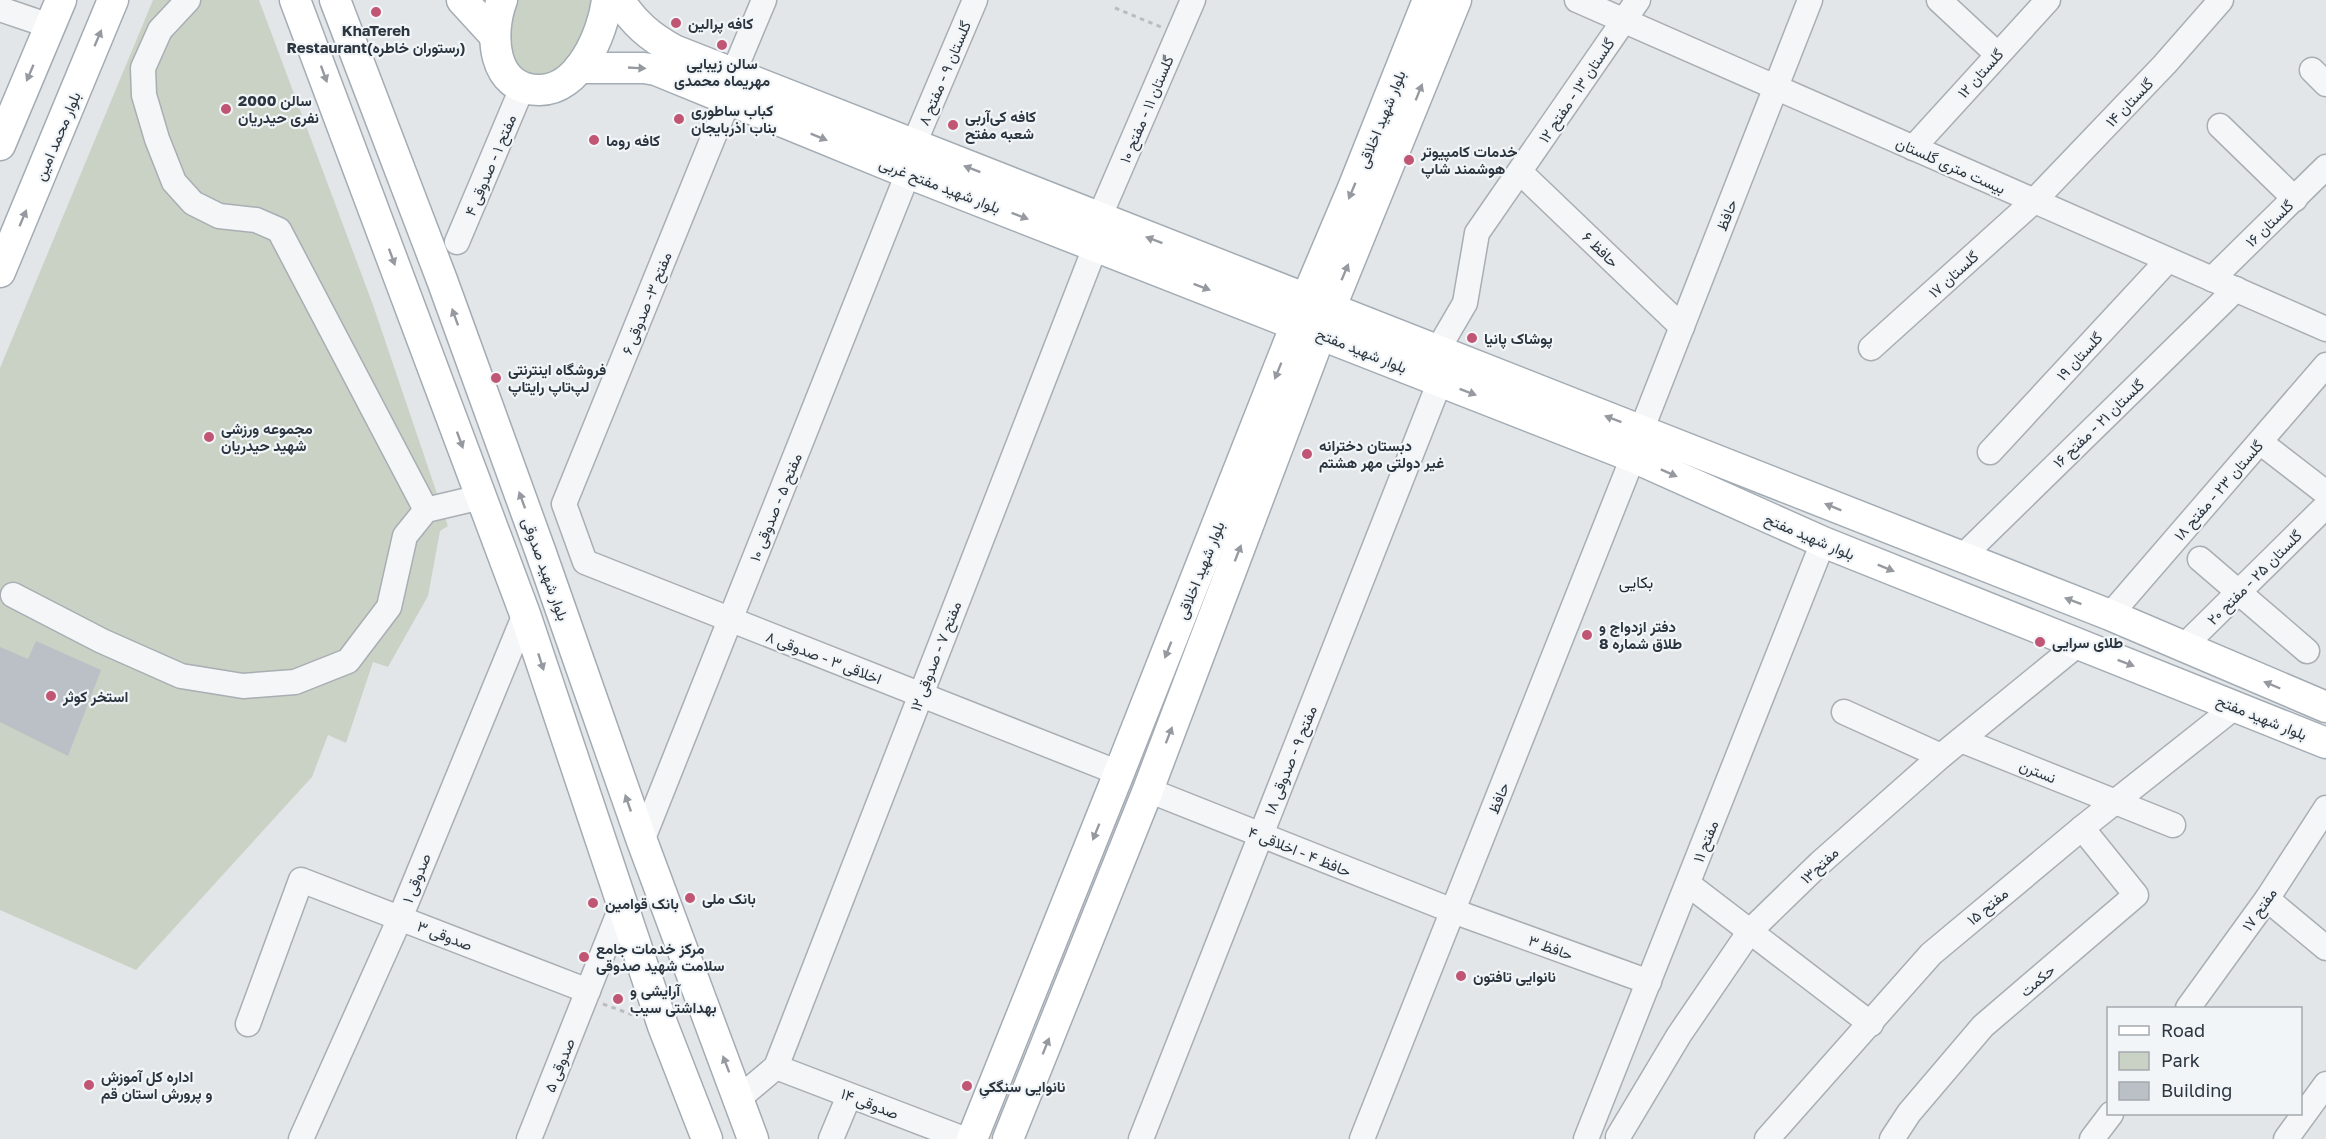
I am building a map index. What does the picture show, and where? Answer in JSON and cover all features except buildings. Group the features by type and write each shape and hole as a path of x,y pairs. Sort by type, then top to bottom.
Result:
{"main road":[{"name":"بلوار محمد امین","path":"0,272 113,0"},
{"path":"295,0 525,614 663,1026 706,1139"},
{"name":"بلوار شهید صدوقی","path":"335,0 537,542 642,841 753,1139"},
{"path":"351,0 351,39"},
{"path":"462,0 495,36"},
{"path":"502,0 498,10 495,36 497,60 508,78 522,88 540,90 561,84 579,68 594,46 607,0"},
{"name":"بلوار شهید مفتح غربی","path":"619,0 630,17 651,37 731,88"},
{"name":"بلوار شهید اخلاقی","path":"1008,1139 1148,790 1313,316 1353,188 1428,0"},
{"name":"بلوار شهید اخلاقی","path":"972,1139 1119,773 1313,316 1456,0"},
{"path":"0,145 55,13"},
{"name":"بلوار شهید مفتح غربی","path":"579,68 644,68 731,88 1313,316"},
{"name":"بلوار شهید مفتح","path":"1313,316 1361,335 1440,381 1637,444 1961,558 2110,615 2326,707"},
{"name":"بلوار شهید مفتح","path":"1361,335 1437,351 1637,444 1824,542 2326,743"}],"street":[{"path":"188,0 160,30 143,68 144,95 157,139 174,182 193,203 219,216 256,220 279,230 426,510"},
{"name":"مفتح ۳- صدوقی ۶","path":"564,504 764,0"},
{"name":"گلستان ۹ - مفتح ۸","path":"910,159 975,0"},
{"name":"گلستان ۱۱ - مفتح ۱۰","path":"1098,232 1193,0"},
{"name":"بیست متری گلستان","path":"1577,0 2326,329"},
{"name":"گلستان ۱۳ - مفتح ۱۲","path":"1437,351 1465,303 1477,233 1638,0"},
{"name":"حافظ","path":"1362,1139 1810,0"},
{"path":"1940,0 1997,54"},
{"name":"گلستان ۱۲","path":"1913,148 2048,0"},
{"name":"گلستان ۱۴","path":"2034,201 2166,64 2221,0"},
{"path":"0,9 55,13"},
{"name":"مفتح ۱ - صدوقی ۴","path":"458,243 522,88"},
{"path":"2220,126 2295,199"},
{"name":"مفتح ۵ - صدوقی ۱۰","path":"642,841 910,159"},
{"name":"گلستان ۱۶","path":"2212,279 2326,167"},
{"name":"حافظ ۶","path":"1520,172 1682,327"},
{"name":"گلستان ۱۷","path":"1871,348 2034,201"},
{"name":"مفتح ۷ - صدوقی ۱۲","path":"776,1067 1098,232"},
{"name":"گلستان ۱۹","path":"1990,452 2168,260"},
{"name":"گلستان ۲۱ - مفتح ۱۶","path":"1961,558 2236,289"},
{"name":"گلستان ۲۳ - مفتح ۱۸","path":"2110,615 2326,365"},
{"name":"مفتح ۹ - صدوقی ۱۸","path":"1141,1139 1440,381"},
{"path":"2260,442 2326,493"},
{"path":"13,595 102,641 181,676 243,686 295,682 348,661 389,607 405,536 426,510 481,496"},
{"name":"اخلاقی ۳ - صدوقی ۸","path":"564,504 585,562 1119,773"},
{"name":"گلستان ۲۵ - مفتح ۲۰","path":"2183,647 2326,506"},
{"name":"مفتح ۱۱","path":"1590,1129 1824,542"},
{"path":"2200,559 2307,651"},
{"name":"صدوقی ۱","path":"301,1139 400,918 525,614"},
{"name":"مفتح۱۳","path":"1619,1138 1678,1035 1750,932 1820,863 1941,756 2077,645"},
{"name":"مفتح ۱۵","path":"1767,1139 1871,1024 1897,990 1930,954 2082,828 2236,706"},
{"path":"1844,712 1941,756"},
{"name":"نسترن","path":"1961,740 2172,825"},
{"name":"حافظ ۴ - اخلاقی ۴","path":"1148,790 1453,911"},
{"name":"مفتح ۱۷","path":"2189,1007 2267,898 2326,808"},
{"name":"حکمت","path":"1892,1139 1909,1113 1983,1026 2136,895 2082,828"},
{"name":"صدوقی ۳","path":"248,1024 301,880 587,995"},
{"path":"1688,884 1871,1024"},
{"path":"2267,898 2326,948"},
{"name":"صدوقی ۵","path":"529,1139 622,905"},
{"name":"حافظ ۳","path":"1453,911 1648,982"},
{"path":"738,1099 776,1067"},
{"name":"صدوقی ۱۴","path":"776,1067 964,1139"},
{"path":"2286,1139 2326,1084"},
{"path":"831,1139 849,1096"},
{"path":"2091,1139 2109,1115"},
{"path":"1590,1129 1619,1138"}],"path":[{"path":"1115,8 1179,35"},
{"path":"587,995 663,1026"}],"green space":[{"name":"مجموعه ورزشی شهید حیدریان","path":"153,0 259,0 373,305 448,526 440,531 428,596 388,667 373,662 346,743 328,735 312,777 136,970 0,910 0,368"},
{"path":"511,0 599,0 596,18 560,77 514,74 507,7"}],"place":[{"name":"KhaTereh Restaurant(رستوران خاطره)","path":"376,12"},
{"name":"کافه پرالین","path":"676,23"},
{"name":"سالن زیبایی مهریماه محمدی","path":"722,45"},
{"name":"سالن 2000 نفری حیدریان","path":"226,109"},
{"name":"کباب ساطوری بناب اذربایجان","path":"679,119"},
{"name":"کافه کی‌آربی شعبه مفتح","path":"953,125"},
{"name":"کافه روما","path":"594,140"},
{"name":"خدمات کامپیوتر هوشمند شاپ","path":"1409,160"},
{"name":"پوشاک پانیا","path":"1472,338"},
{"name":"فروشگاه اینترنتی لپ‌تاپ رایتاپ","path":"496,378"},
{"name":"مجموعه ورزشی شهید حیدریان","path":"209,437"},
{"name":"دبستان دخترانه غیر دولتی مهر هشتم","path":"1307,454"},
{"name":"دفتر ازدواج و طلاق شماره 8","path":"1587,635"},
{"name":"طلای سرایی","path":"2040,642"},
{"name":"استخر کوثر","path":"51,696"},
{"name":"بانک ملی","path":"690,898"},
{"name":"بانک قوامین","path":"593,903"},
{"name":"مرکز خدمات جامع سلامت شهید صدوقی","path":"584,957"},
{"name":"نانوایی تافتون","path":"1461,976"},
{"name":"آرایشی و بهداشتی سیب","path":"618,999"},
{"name":"اداره کل آموزش و پرورش استان قم","path":"89,1085"},
{"name":"نانوایی سنگکیِ","path":"967,1086"}],"district":[{"name":"بکایی","path":"1636,582"}]}
